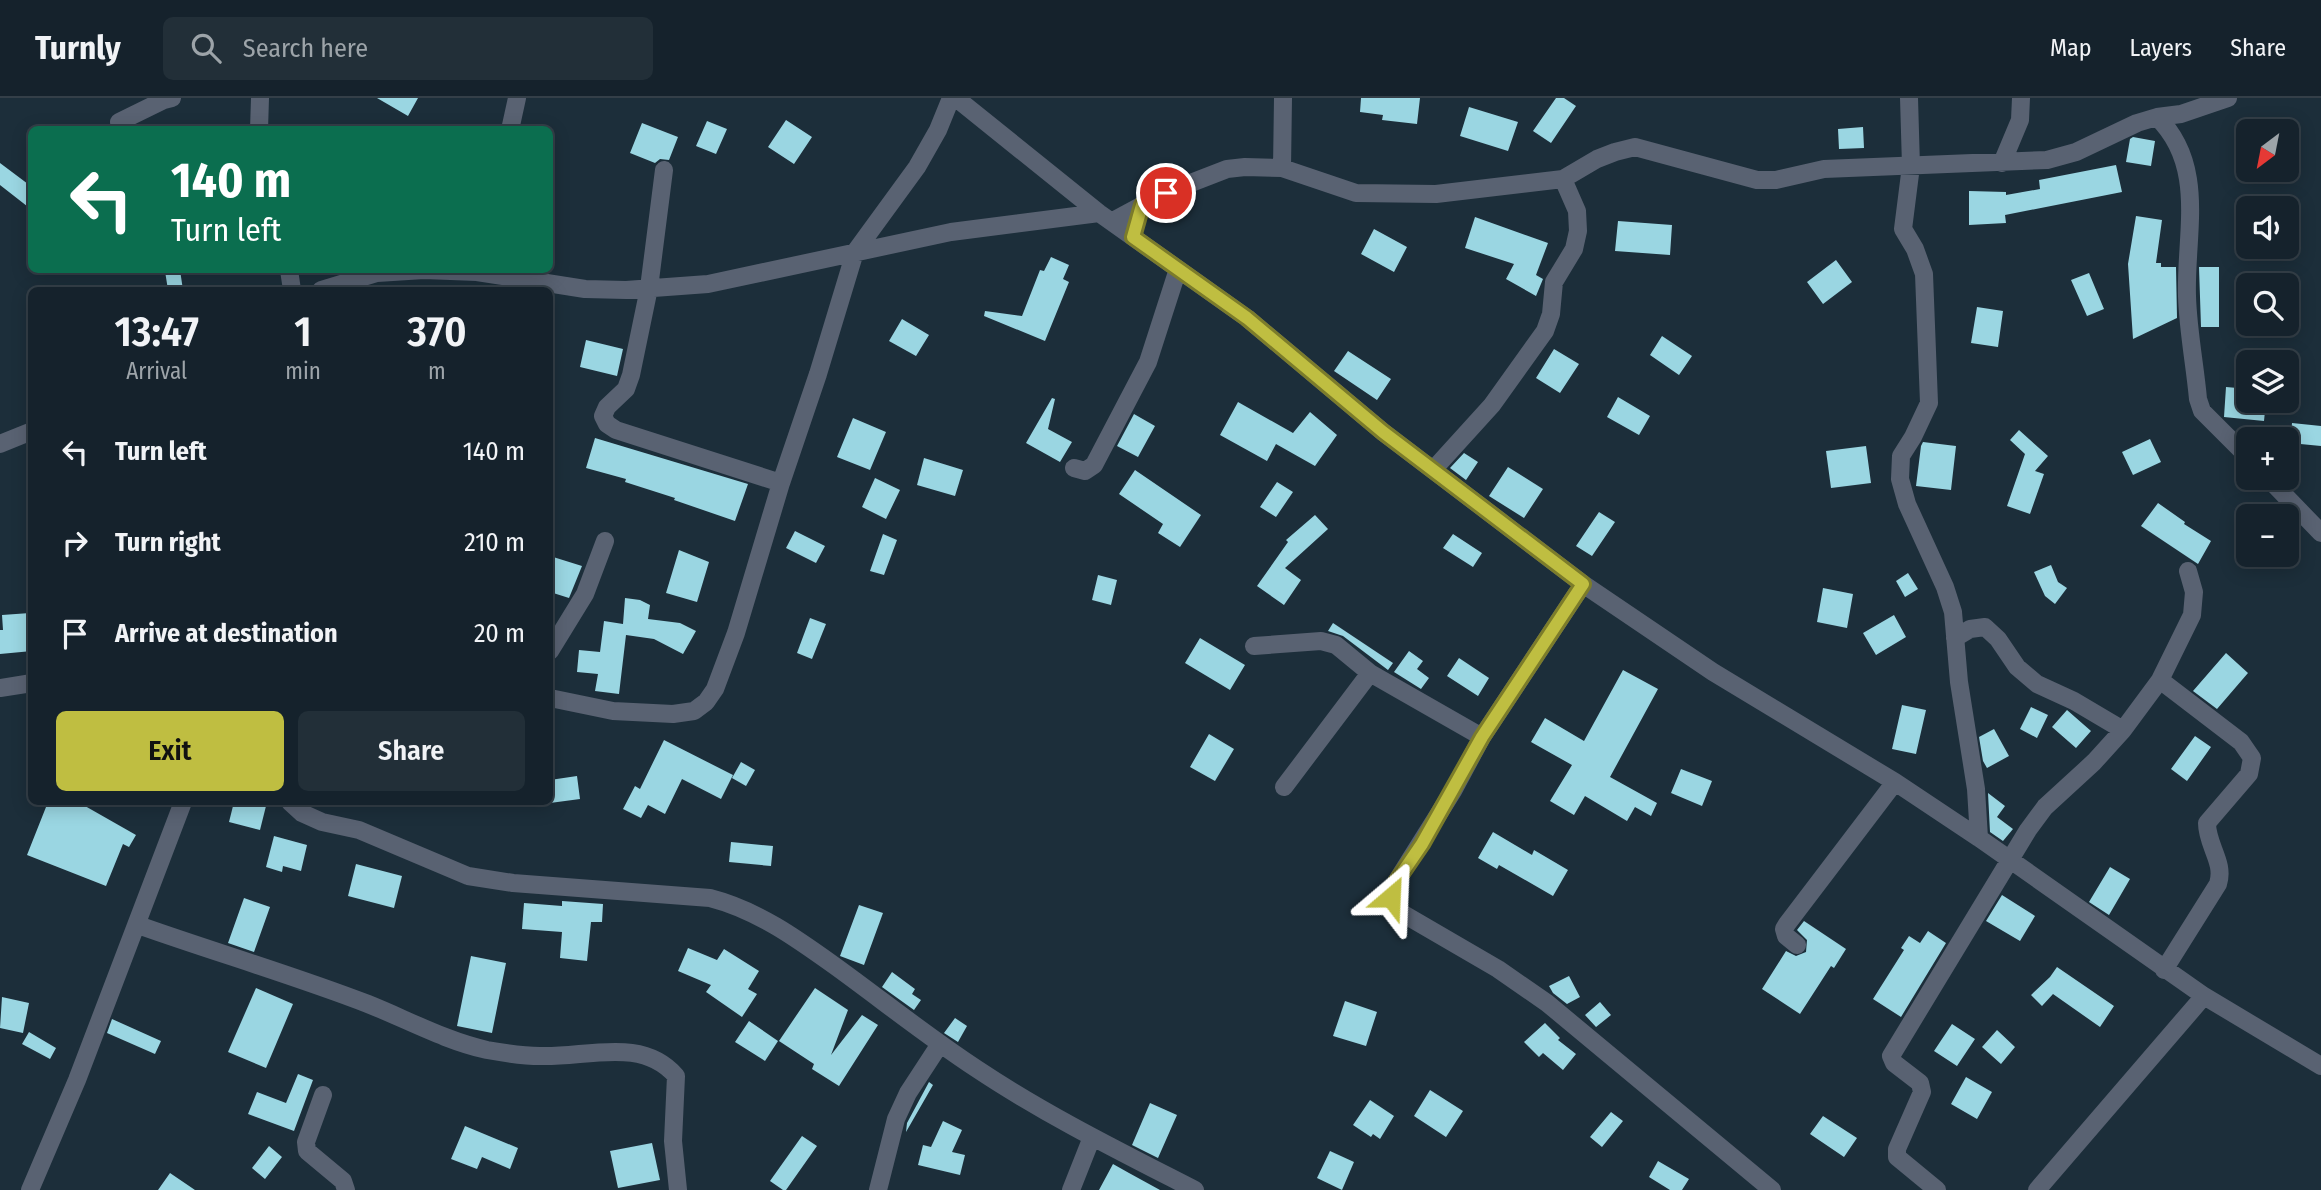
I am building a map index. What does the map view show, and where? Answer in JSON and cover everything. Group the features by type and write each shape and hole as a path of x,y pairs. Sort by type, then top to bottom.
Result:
{"street":[{"path":"120,122 172,98"},
{"path":"259,126 260,98"},
{"path":"511,126 517,98"},
{"path":"553,699 613,710 673,714 694,711 706,702 715,689 736,634 780,482 818,374 855,252 917,167 954,98 1106,217 1247,318 1383,432 1583,584 1713,672 1895,782 1979,838 2164,970 2321,1066"},
{"path":"1282,168 1283,98"},
{"path":"1909,98 1911,166 1902,229 1921,262 1924,274 1928,404 1901,456 1900,479 1907,504 1945,587 1953,612 1959,682 1976,789 1979,838"},
{"path":"2002,163 2020,120 2021,98"},
{"path":"489,273 584,289 708,284 951,232 1106,217 1142,205 1227,169 1245,167 1282,168 1356,193 1436,194 1563,179 1597,159 1635,147 1757,180 1776,180 1825,169 2047,160 2076,152 2137,123 2181,114 2228,98"},
{"path":"2157,117 2173,136 2188,171 2191,190 2186,267 2187,300 2198,399 2202,411 2236,445"},
{"path":"664,170 649,288 631,375 626,389 607,407 603,416 607,424 616,430 780,482"},
{"path":"1433,471 1492,405 1545,331 1551,314 1554,282 1574,249 1578,231 1577,211 1563,179"},
{"path":"1133,237 1142,205"},
{"path":"1074,468 1085,471 1094,465 1128,403 1149,362 1178,269"},
{"path":"331,287 377,273"},
{"path":"0,444 28,433"},
{"path":"2280,490 2321,533"},
{"path":"553,646 585,594 605,541"},
{"path":"1937,1190 1897,1157 1922,1091 1920,1083 1894,1063 1891,1056 2028,830 2045,807 2094,762 2123,730 2160,680 2192,615 2194,592 2188,571"},
{"path":"1583,584 1482,737 1447,802 1396,882 1391,897 1400,912 1498,969 1547,1003 1772,1190"},
{"path":"1955,638 1970,629 1985,626 1998,639 2017,667 2037,684 2074,701 2123,730"},
{"path":"1254,646 1329,642 1370,673 1482,737"},
{"path":"1284,788 1370,673"},
{"path":"2160,680 2241,743 2252,758 2249,774 2207,823 2207,834 2222,873 2218,884 2164,970"},
{"path":"0,688 28,684"},
{"path":"1797,945 1786,936 1784,929 1787,924 1895,782"},
{"path":"30,1190 77,1080 182,805"},
{"path":"293,805 302,813 322,822 359,830 468,876 526,884 710,898 732,904 761,917 803,943 940,1044 1027,1101 1092,1138 1195,1190"},
{"path":"138,925 368,1004 429,1030 487,1049 540,1056 631,1052 653,1058 676,1076 673,1141 678,1190"},
{"path":"2037,1190 2204,996"},
{"path":"878,1190 896,1119 908,1093 940,1044"},
{"path":"323,1095 306,1142 307,1151 343,1181 345,1190"},
{"path":"1071,1190 1092,1138"}],"building":[{"path":"377,98 418,98 408,116"},
{"path":"1361,98 1420,98 1417,124 1382,120 1383,115 1360,112"},
{"path":"1556,98 1564,98 1576,106 1551,143 1533,131"},
{"path":"1469,107 1518,122 1508,151 1460,136"},
{"path":"786,120 812,137 794,164 768,147"},
{"path":"707,121 727,129 716,154 696,146"},
{"path":"642,123 678,137 669,160 660,159 655,163 630,153"},
{"path":"1863,127 1864,148 1839,149 1838,129"},
{"path":"2133,137 2155,141 2151,166 2126,162 2130,139"},
{"path":"0,163 28,184 28,207 0,185"},
{"path":"2116,165 2122,192 2005,215 2006,223 1969,225 1969,191 2006,192 2006,195 2040,189 2039,180"},
{"path":"2136,216 2162,220 2156,263 2161,263 2161,267 2176,267 2177,318 2133,339 2128,264"},
{"path":"1475,217 1548,243 1536,275 1543,279 1536,296 1506,279 1514,264 1465,248"},
{"path":"1618,221 1672,225 1670,255 1615,251"},
{"path":"1374,229 1407,247 1394,272 1361,254"},
{"path":"1051,257 1069,265 1063,279 1069,282 1045,341 984,316 985,311 1022,316 1040,270 1044,271"},
{"path":"1836,260 1852,282 1823,304 1807,282"},
{"path":"2199,267 2219,267 2219,327 2201,327"},
{"path":"165,273 180,273 183,287 168,287"},
{"path":"2089,273 2104,309 2087,316 2071,280"},
{"path":"1977,307 2003,311 1998,347 1971,343"},
{"path":"902,319 929,335 916,356 889,341"},
{"path":"1662,336 1692,356 1679,375 1650,355"},
{"path":"586,340 623,349 617,376 580,367"},
{"path":"1554,349 1579,364 1560,393 1536,378"},
{"path":"1348,351 1391,379 1377,400 1334,371"},
{"path":"2226,387 2236,388 2236,413 2265,413 2264,421 2224,417"},
{"path":"1618,397 1650,416 1639,435 1607,417"},
{"path":"1052,398 1055,399 1048,429 1072,442 1060,462 1026,443"},
{"path":"1238,402 1293,433 1310,412 1337,435 1315,466 1276,444 1267,461 1220,435"},
{"path":"1134,414 1155,426 1138,457 1117,446"},
{"path":"853,418 886,432 870,470 837,457"},
{"path":"2292,423 2321,426 2321,446 2299,444 2299,427 2292,427"},
{"path":"2019,430 2048,456 2035,471 2044,474 2030,514 2007,506 2025,454 2010,440"},
{"path":"595,438 748,484 735,521 625,482 626,479 586,468"},
{"path":"2150,439 2161,462 2133,475 2122,452"},
{"path":"1923,442 1956,446 1951,490 1916,486"},
{"path":"1866,446 1871,483 1831,488 1826,451"},
{"path":"1464,453 1478,462 1466,480 1450,468"},
{"path":"924,458 963,470 955,496 917,485"},
{"path":"1508,467 1543,489 1524,518 1489,496"},
{"path":"1135,470 1201,515 1180,547 1158,533 1163,524 1119,494"},
{"path":"875,478 900,490 886,519 862,507"},
{"path":"1277,482 1293,492 1276,517 1260,507"},
{"path":"2158,503 2211,541 2198,564 2141,526"},
{"path":"1599,512 1615,522 1592,556 1576,546"},
{"path":"1315,515 1328,529 1285,568 1301,580 1284,605 1257,586 1288,542 1286,540"},
{"path":"795,531 825,546 816,563 786,548"},
{"path":"883,534 897,540 884,575 870,571"},
{"path":"1453,534 1482,553 1473,567 1443,548"},
{"path":"679,550 709,562 697,602 666,593"},
{"path":"553,557 582,566 569,598 553,593"},
{"path":"2051,565 2058,582 2067,588 2055,604 2045,596 2034,572"},
{"path":"1908,573 1918,589 1905,597 1896,581"},
{"path":"1098,575 1117,580 1111,605 1092,600"},
{"path":"1823,588 1853,594 1847,628 1817,622"},
{"path":"625,598 640,600 650,605 648,619 680,623 696,631 683,654 654,639 626,635 619,694 595,691 598,674 577,672 579,650 600,652 604,621 623,624"},
{"path":"28,613 28,651 0,654 2,615"},
{"path":"1894,615 1906,637 1876,655 1863,633"},
{"path":"810,618 826,624 812,659 797,653"},
{"path":"1333,623 1393,663 1388,670 1343,636 1328,631"},
{"path":"1200,638 1245,665 1230,690 1185,663"},
{"path":"1409,651 1423,661 1417,669 1429,678 1421,689 1394,672"},
{"path":"2226,653 2248,673 2217,709 2193,691"},
{"path":"1459,658 1489,678 1478,696 1447,676"},
{"path":"1623,670 1658,689 1610,777 1657,803 1651,816 1635,807 1627,821 1585,796 1574,815 1550,801 1572,765 1531,742 1545,718 1584,741"},
{"path":"1902,705 1926,710 1916,754 1892,749"},
{"path":"2031,707 2048,715 2037,738 2020,729"},
{"path":"2067,710 2091,731 2076,748 2052,727"},
{"path":"1994,729 2009,756 1987,768 1983,761 1979,737"},
{"path":"1209,734 1234,749 1215,781 1190,767"},
{"path":"2195,736 2211,747 2187,781 2171,769"},
{"path":"664,740 733,775 721,799 682,779 665,814 648,805 641,818 623,809 635,786 640,789"},
{"path":"741,762 755,770 746,786 732,778"},
{"path":"1681,769 1712,781 1702,806 1671,793"},
{"path":"577,776 580,799 553,803 553,780"},
{"path":"1988,793 2005,806 1997,817 2013,829 2003,841 1990,832"},
{"path":"47,805 83,805 136,835 129,847 123,844 106,886 27,855"},
{"path":"233,805 266,805 260,830 229,822"},
{"path":"1493,832 1532,855 1534,850 1568,870 1553,896 1499,865 1497,869 1478,858"},
{"path":"274,836 307,845 301,871 283,866 282,872 266,867"},
{"path":"731,842 773,846 771,866 729,862"},
{"path":"356,864 402,876 394,908 348,896"},
{"path":"2110,867 2130,879 2109,915 2089,902"},
{"path":"2002,895 2035,916 2020,941 1986,921"},
{"path":"244,898 270,907 254,952 228,943"},
{"path":"562,901 603,904 602,922 591,922 587,961 560,958 562,932 522,929 524,903 562,906"},
{"path":"859,905 883,913 864,965 840,956"},
{"path":"1804,921 1846,949 1834,968 1831,966 1800,1014 1762,989 1786,951 1796,956 1806,952 1807,940 1797,930"},
{"path":"1928,931 1946,943 1901,1017 1873,999 1904,950 1901,948 1909,936 1920,943"},
{"path":"688,948 717,960 724,949 759,971 748,989 757,994 742,1017 706,992 711,985 678,971"},
{"path":"471,956 506,963 492,1033 457,1026"},
{"path":"2057,967 2114,1006 2100,1027 2053,994 2042,1006 2031,995"},
{"path":"892,972 915,989 912,994 921,1000 914,1010 882,987"},
{"path":"1569,976 1580,997 1567,1004 1553,993 1549,986"},
{"path":"256,988 293,1004 266,1068 228,1052"},
{"path":"815,988 848,1010 831,1055 862,1015 878,1025 839,1086 812,1069 814,1064 779,1041"},
{"path":"2,997 29,1003 23,1033 0,1028"},
{"path":"1345,1001 1377,1012 1366,1046 1333,1036"},
{"path":"1600,1002 1611,1015 1596,1027 1585,1015"},
{"path":"955,1018 967,1026 958,1042 944,1033"},
{"path":"112,1019 161,1041 155,1054 107,1033"},
{"path":"749,1021 778,1041 765,1061 735,1042"},
{"path":"1545,1023 1560,1038 1558,1040 1576,1054 1563,1070 1543,1053 1539,1057 1524,1042"},
{"path":"1952,1024 1975,1039 1957,1066 1934,1051"},
{"path":"1997,1030 2015,1047 2001,1064 1982,1047"},
{"path":"29,1032 56,1048 50,1059 22,1044"},
{"path":"298,1074 313,1080 294,1131 248,1114 257,1092 286,1103"},
{"path":"1966,1077 1992,1092 1977,1119 1951,1104"},
{"path":"929,1082 933,1085 906,1132 907,1123"},
{"path":"1430,1090 1463,1111 1446,1137 1414,1116"},
{"path":"1370,1100 1394,1116 1380,1139 1373,1134 1371,1137 1353,1125"},
{"path":"1150,1103 1177,1115 1158,1158 1132,1145"},
{"path":"1611,1112 1623,1121 1602,1147 1590,1137"},
{"path":"1823,1116 1857,1138 1844,1157 1810,1134"},
{"path":"943,1121 962,1130 952,1152 965,1155 960,1175 918,1165 923,1145 931,1147"},
{"path":"465,1126 518,1148 510,1169 482,1157 477,1169 451,1159"},
{"path":"802,1136 817,1146 786,1190 783,1190 770,1181"},
{"path":"652,1143 660,1180 618,1188 610,1151"},
{"path":"269,1146 282,1157 265,1179 252,1168"},
{"path":"1330,1151 1354,1162 1342,1190 1317,1178"},
{"path":"1658,1161 1689,1179 1682,1190 1670,1190 1649,1177"},
{"path":"1113,1164 1129,1173 1160,1190 1099,1190"},
{"path":"170,1173 195,1190 158,1190"}],"route":[{"path":"1166,193 1142,205 1133,237 1247,318 1383,432 1583,584 1482,737 1453,792 1396,882 1391,897"}]}
